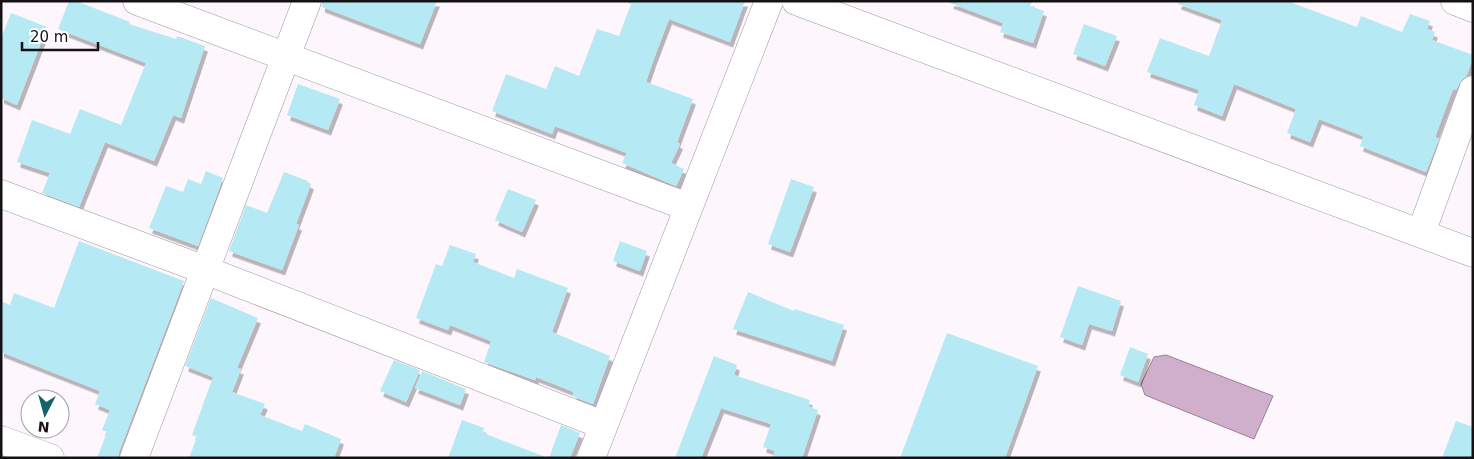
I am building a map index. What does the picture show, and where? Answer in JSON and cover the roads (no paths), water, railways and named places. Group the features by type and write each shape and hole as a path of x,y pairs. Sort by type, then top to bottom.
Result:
{"street":[{"path":"137,1 688,207"},
{"path":"134,458 306,1"},
{"path":"591,458 769,1"},
{"path":"796,1 1473,253"},
{"path":"1455,1 1473,8"},
{"path":"1421,233 1473,90"},
{"path":"1,194 205,270 603,425"},
{"path":"1,440 50,458"}]}
